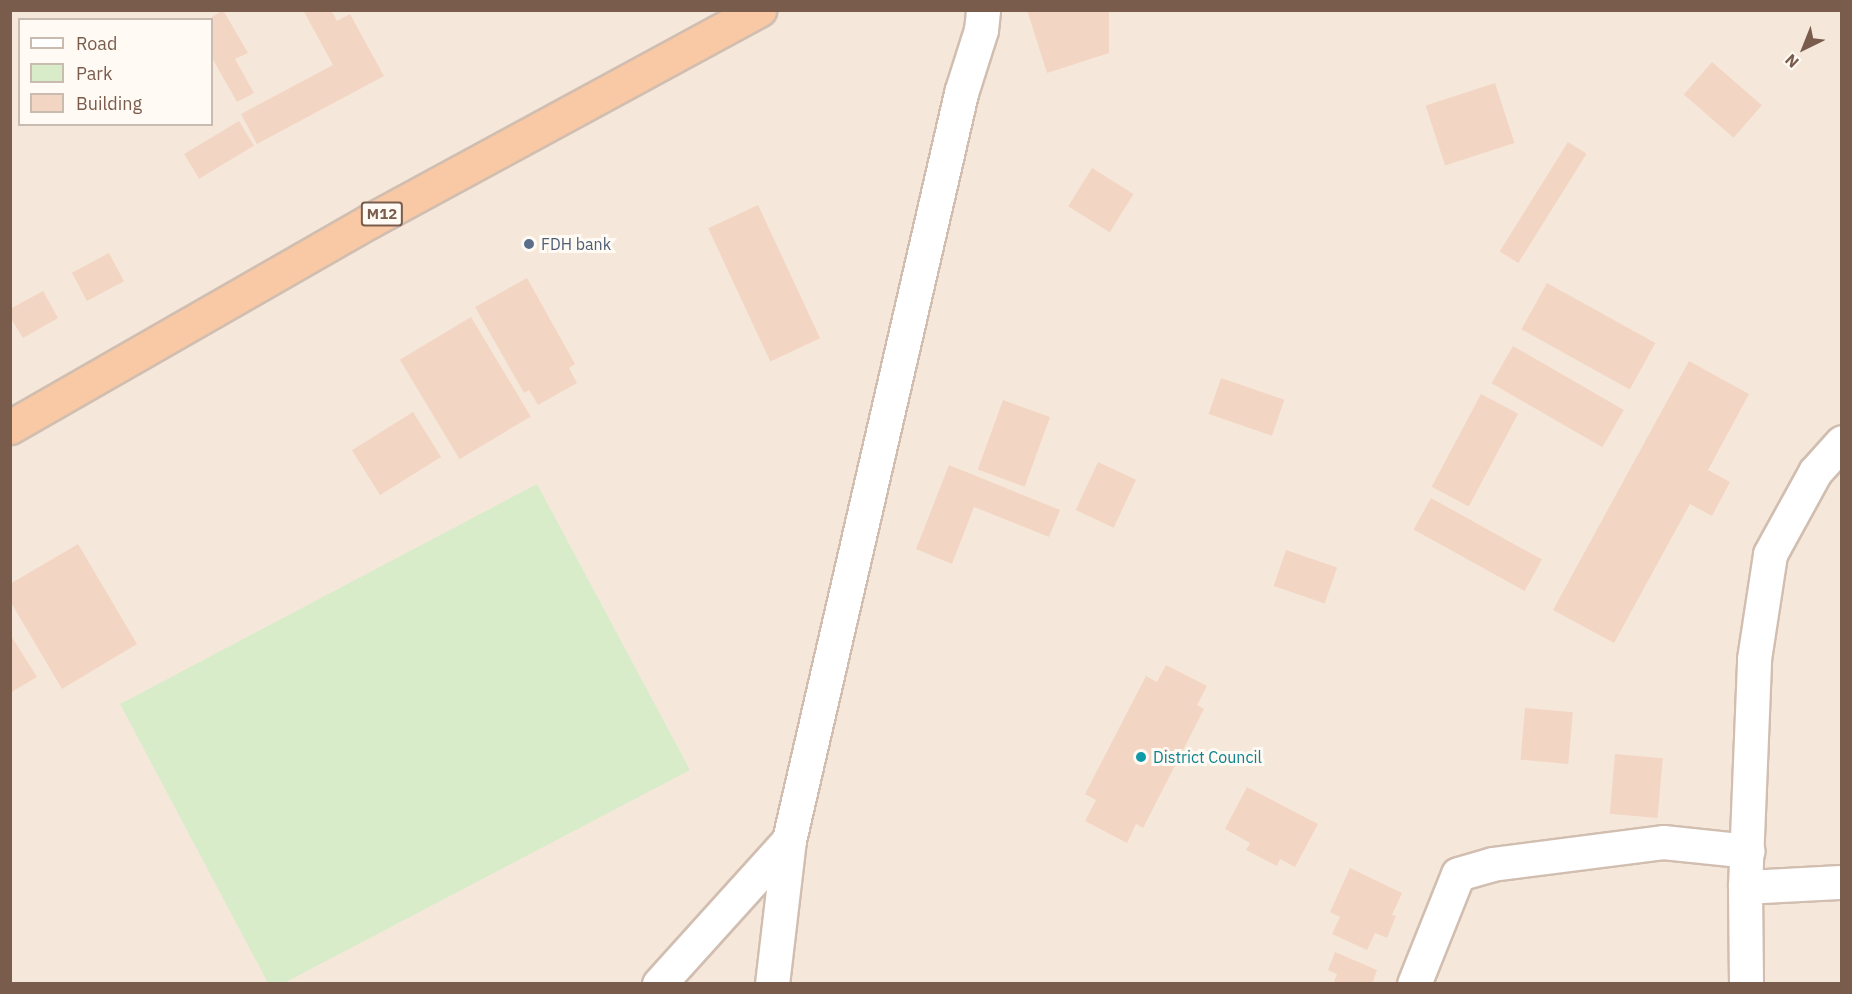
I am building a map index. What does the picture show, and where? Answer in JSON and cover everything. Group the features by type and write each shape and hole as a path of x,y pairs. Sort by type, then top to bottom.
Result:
{"highway":[{"name":"M12","path":"10,427 370,220 759,10"}],"street":[{"path":"772,984 789,840 961,93 981,30 983,10"},
{"path":"1746,984 1745,887 1754,659 1770,554 1815,472 1842,441"},
{"path":"659,984 789,840"},
{"path":"1414,984 1458,874 1492,864 1663,842 1748,851"},
{"path":"1745,887 1842,882"}],"shaded area":[{"path":"11,11 1841,11 1841,983 11,983"}],"green space":[{"path":"537,484 690,770 284,983 268,983 120,704"}],"building":[{"path":"223,10 248,53 235,59 254,93 237,102 213,60 213,18 210,18"},
{"path":"303,10 331,10 337,21 350,14 384,76 257,144 241,114 333,65"},
{"path":"1027,10 1109,10 1109,53 1047,73"},
{"path":"1712,62 1762,105 1734,138 1684,94"},
{"path":"1495,83 1514,143 1445,165 1426,106"},
{"path":"239,121 254,146 199,179 184,154"},
{"path":"1568,142 1587,154 1518,263 1500,251"},
{"path":"1092,168 1134,194 1110,232 1068,206"},
{"path":"758,205 820,338 770,361 708,228"},
{"path":"109,253 124,281 87,301 72,273"},
{"path":"527,278 575,364 569,368 577,383 538,405 529,390 524,393 475,307"},
{"path":"1547,283 1655,343 1630,389 1521,329"},
{"path":"43,291 58,318 23,338 10,317 10,309"},
{"path":"471,317 531,416 460,459 400,360"},
{"path":"1513,346 1624,410 1602,447 1492,383"},
{"path":"1689,361 1749,394 1708,470 1730,482 1712,516 1690,504 1614,643 1553,610"},
{"path":"1221,378 1284,400 1272,436 1209,414"},
{"path":"1481,394 1518,414 1469,506 1432,487"},
{"path":"1003,400 1050,417 1025,487 978,470"},
{"path":"413,412 441,457 380,495 352,450"},
{"path":"1098,462 1136,480 1114,528 1076,510"},
{"path":"949,465 1060,510 1049,537 974,507 952,564 916,549"},
{"path":"1431,498 1542,560 1525,591 1414,529"},
{"path":"78,544 137,644 62,689 10,601 10,584"},
{"path":"1286,550 1337,568 1325,604 1274,586"},
{"path":"10,634 37,677 10,693"},
{"name":"District Council","path":"1166,665 1207,686 1197,705 1204,709 1143,828 1136,824 1127,843 1085,821 1096,800 1085,794 1146,676 1157,682"},
{"path":"1525,708 1573,712 1568,764 1520,760"},
{"path":"1615,754 1663,758 1658,818 1610,814"},
{"path":"1247,787 1318,824 1295,867 1280,859 1277,866 1246,850 1250,843 1225,829"},
{"path":"1350,868 1402,893 1392,915 1396,916 1387,938 1375,933 1367,950 1332,934 1340,917 1330,912"},
{"path":"1335,952 1377,970 1372,984 1333,984 1337,974 1328,970"}],"place":[{"name":"FDH bank","path":"529,244"},
{"name":"District Council","path":"1141,757"}]}
